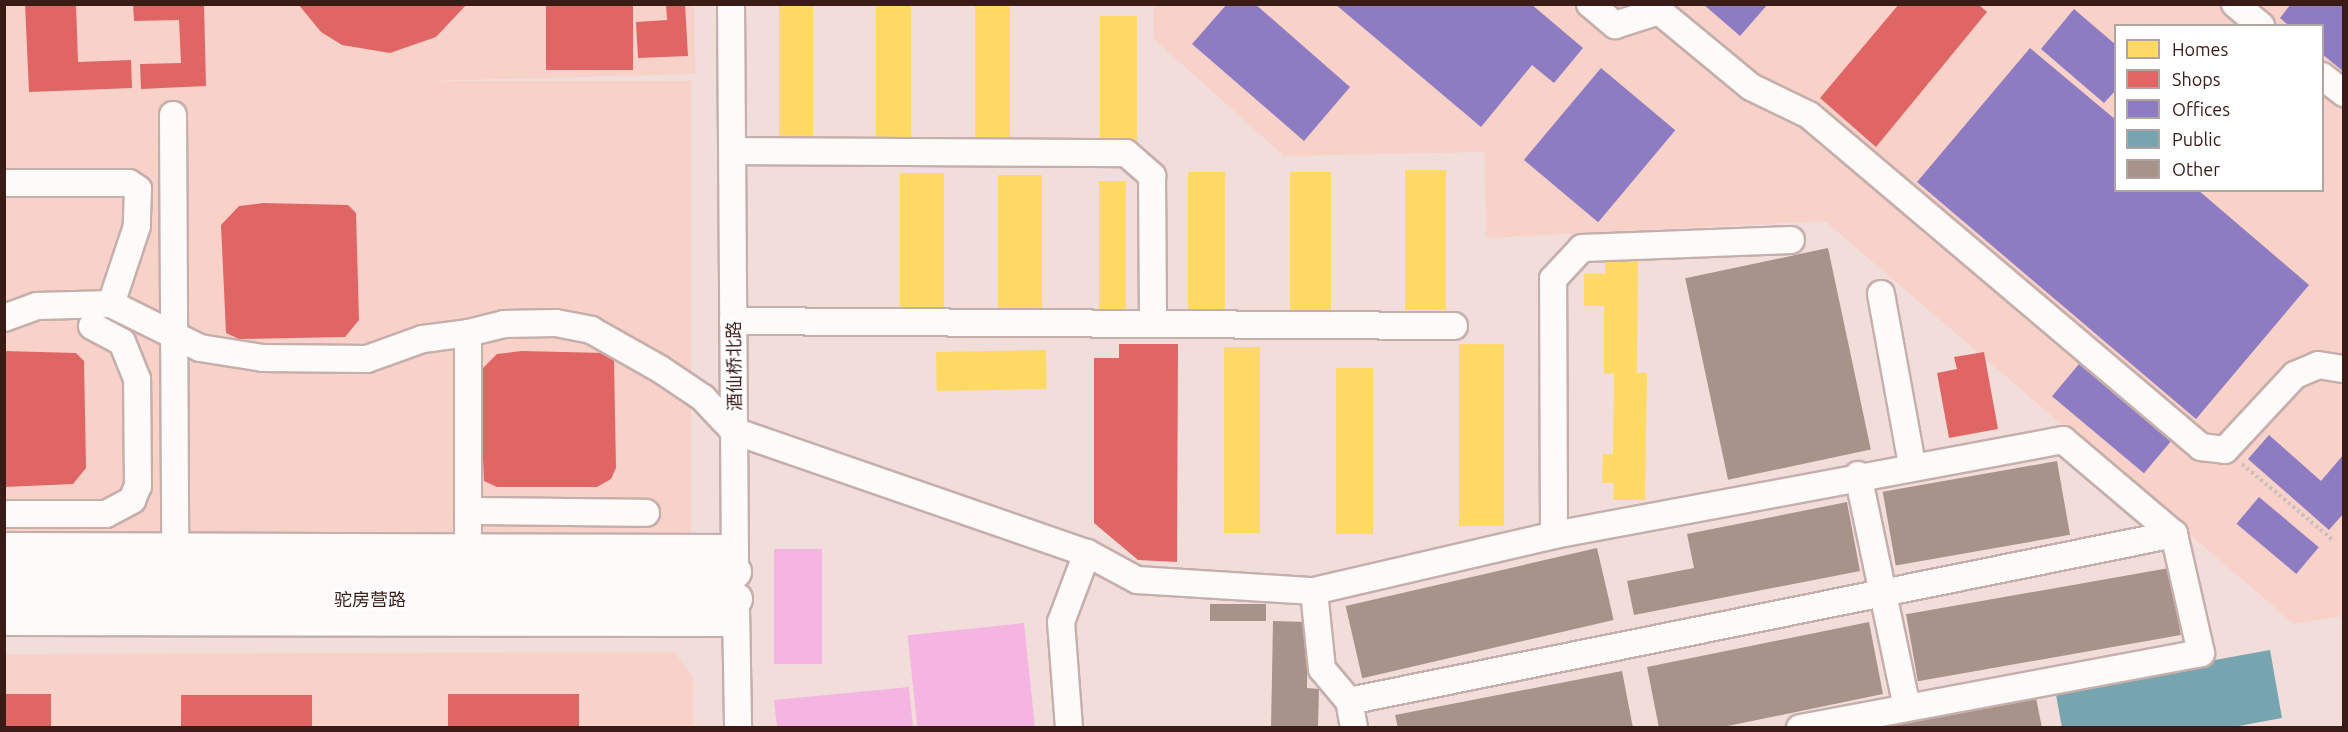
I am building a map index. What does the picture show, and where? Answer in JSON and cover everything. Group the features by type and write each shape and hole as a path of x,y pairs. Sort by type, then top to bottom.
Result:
{"main road":[{"name":"驼房营路","path":"4,574 175,560 736,586"},
{"name":"驼房营路","path":"4,598 736,586"}],"street":[{"name":"酒仙桥北路","path":"731,4 738,728"},
{"path":"1590,4 1615,25 1634,10 1659,11 1751,87 1809,115 2201,447 2225,450 2295,375 2318,365 2343,369"},
{"path":"2235,4 2259,24"},
{"path":"2324,78 2343,93"},
{"path":"4,546 175,560 173,115"},
{"path":"733,151 1126,153 1152,176 1153,324"},
{"path":"4,183 129,183 138,189 137,226 111,304"},
{"path":"1554,535 1553,279 1582,248 1791,240"},
{"path":"1881,294 1912,465"},
{"path":"4,318 37,306 111,304 200,348 263,358 367,359 423,339 468,333 504,324 556,322 591,330 703,398 734,431 1087,553 1137,580 1314,591 1554,535 1912,465 2063,440 2174,534 2201,653 1800,728"},
{"path":"733,321 1454,326"},
{"path":"4,514 106,514 132,500 138,486 137,379 122,342 92,326"},
{"path":"468,333 468,522 646,513"},
{"path":"1858,476 1907,707"},
{"path":"1349,701 2174,534"},
{"path":"1069,728 1061,622 1087,553"},
{"path":"4,622 736,586"},
{"path":"1314,591 1322,669 1349,701 1354,728"}],"path":[{"path":"2225,450 2334,541"}],"shaded area":[{"path":"4,5 694,5 695,74 5,92"},
{"path":"1154,5 2343,5 2343,616 2294,624 1825,221 1486,238 1485,152 1284,156 1154,39"},
{"path":"4,81 691,81 691,541 4,541"},
{"path":"774,549 822,549 822,664 774,664"},
{"path":"1024,623 1035,727 917,728 908,635"},
{"path":"675,652 693,678 693,727 5,727 4,654"},
{"path":"909,687 913,727 777,727 774,700"}],"building: Homes":[{"path":"779,4 813,4 813,147 779,147"},
{"path":"876,4 911,4 911,147 876,147"},
{"path":"975,4 1010,4 1010,146 975,146"},
{"path":"1100,16 1137,16 1137,147 1100,147"},
{"path":"1405,170 1446,170 1446,310 1405,310"},
{"path":"1188,172 1225,172 1225,311 1188,311"},
{"path":"1290,172 1331,172 1331,312 1290,312"},
{"path":"900,173 944,173 944,316 900,316"},
{"path":"998,175 1042,175 1042,311 998,311"},
{"path":"1099,181 1126,181 1126,311 1099,311"},
{"path":"1605,261 1638,261 1637,373 1647,373 1645,500 1613,500 1614,483 1602,483 1603,454 1613,454 1614,374 1604,373 1604,306 1584,306 1584,274 1605,274"},
{"path":"1459,344 1504,344 1504,526 1459,526"},
{"path":"1224,347 1260,347 1260,533 1224,533"},
{"path":"1046,350 1047,389 937,391 936,352"},
{"path":"1336,368 1373,368 1373,534 1336,534"}],"building: Shops":[{"path":"25,4 76,4 78,62 131,60 132,88 29,92"},
{"path":"133,4 204,4 206,86 141,89 140,64 181,63 179,20 134,21"},
{"path":"298,4 467,4 436,37 390,53 342,45 321,32"},
{"path":"666,4 685,4 688,56 638,58 636,22 667,20"},
{"path":"1899,4 1978,4 1987,12 1876,147 1820,98"},
{"path":"546,5 633,5 633,70 546,70"},
{"path":"263,203 348,205 356,213 359,320 345,337 239,339 226,333 221,225 239,206"},
{"path":"1119,344 1178,344 1177,562 1138,560 1094,523 1094,358 1119,358"},
{"path":"4,351 76,353 84,361 86,468 73,484 4,487"},
{"path":"521,351 606,353 614,361 616,468 611,479 597,487 497,487 484,481 479,372 497,354"},
{"path":"1984,352 1998,429 1949,438 1937,373 1957,369 1954,357"},
{"path":"4,694 51,694 51,728 4,728"},
{"path":"448,694 579,694 579,728 448,728"},
{"path":"181,695 312,695 312,728 181,728"}],"building: Offices":[{"path":"1227,4 1255,4 1350,87 1304,141 1192,44"},
{"path":"1335,4 1531,4 1583,48 1554,83 1532,65 1481,127"},
{"path":"1703,4 1768,4 1740,36"},
{"path":"2291,4 2344,4 2344,72 2324,56 2324,24 2287,24 2280,18"},
{"path":"2074,9 2114,43 2114,92 2104,103 2041,49"},
{"path":"2030,48 2114,118 2114,192 2200,192 2309,285 2196,419 1917,182"},
{"path":"1601,68 1675,130 1598,222 1524,160"},
{"path":"2079,364 2171,441 2144,473 2052,396"},
{"path":"2269,435 2321,481 2344,454 2344,513 2329,530 2248,459"},
{"path":"2259,497 2319,547 2296,574 2237,524"}],"building: Public":[{"path":"2270,650 2282,718 2228,728 2062,728 2055,689"}],"building: Other":[{"path":"1828,248 1871,449 1728,480 1685,278"},
{"path":"2057,461 2070,535 1896,566 1883,492"},
{"path":"1847,502 1860,571 1634,615 1627,581 1694,568 1687,534"},
{"path":"1597,548 1614,620 1362,678 1346,606"},
{"path":"2169,568 2181,635 1918,681 1906,614"},
{"path":"1210,604 1266,604 1266,621 1210,621"},
{"path":"1273,621 1308,622 1307,688 1319,689 1318,728 1271,728"},
{"path":"1869,622 1883,694 1718,728 1659,728 1647,667"},
{"path":"1622,671 1633,728 1398,728 1395,715"},
{"path":"2035,693 2042,728 1862,728"}]}
